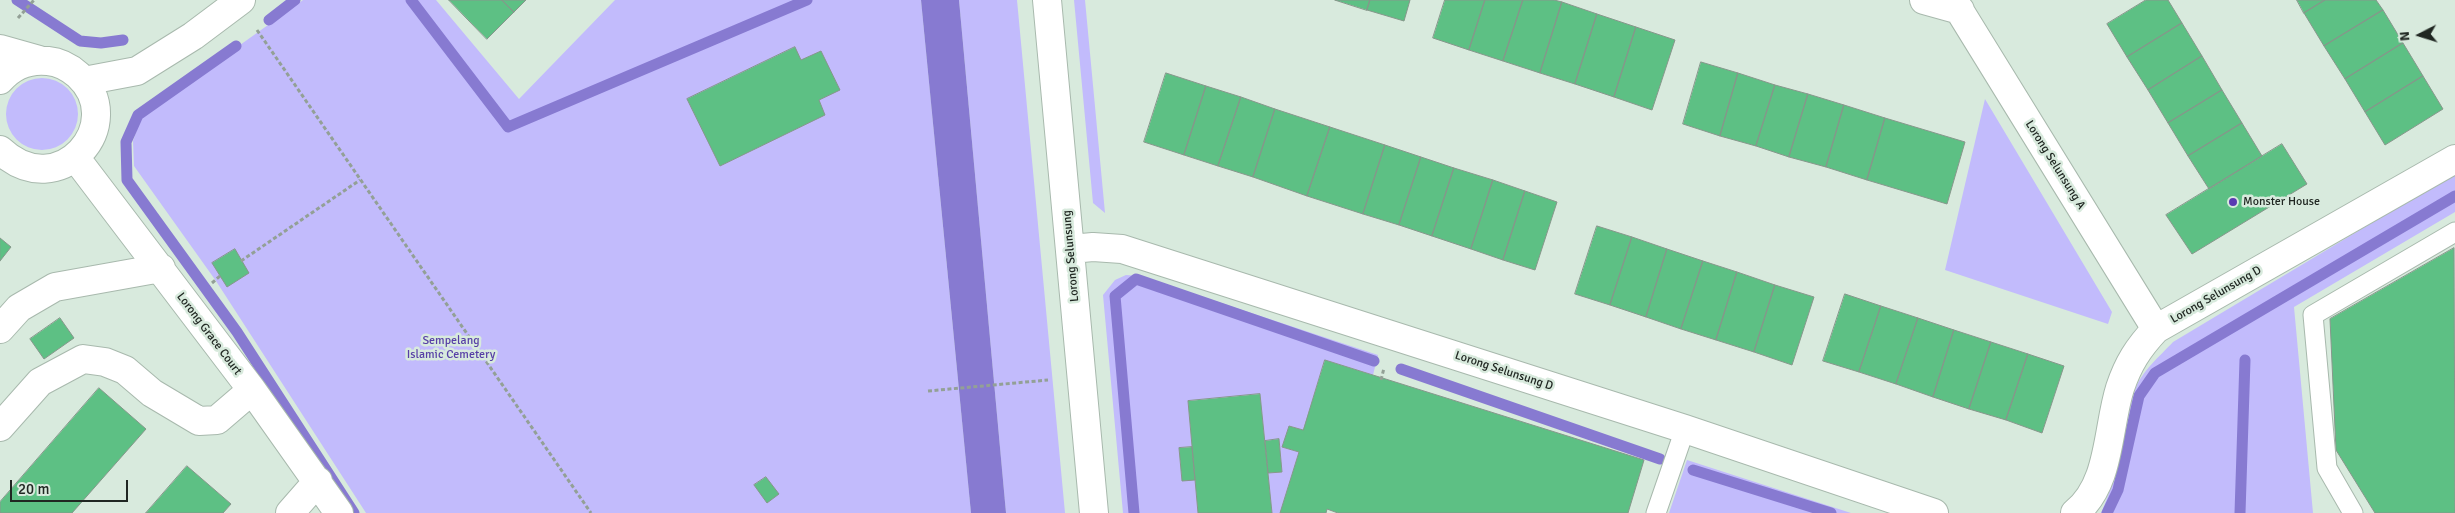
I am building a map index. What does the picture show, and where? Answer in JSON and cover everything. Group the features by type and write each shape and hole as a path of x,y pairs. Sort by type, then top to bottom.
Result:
{"street":[{"path":"84,81 137,72 193,36 241,0"},
{"name":"Lorong Selunsung","path":"1047,0 1094,513"},
{"path":"1924,0 1956,5"},
{"name":"Lorong Selunsung A","path":"1956,5 2156,330"},
{"path":"0,49 39,60 55,62 71,69 84,81 92,96 95,121 87,145 76,157 60,166 44,169 27,168 4,156"},
{"path":"0,80 7,72 22,63 39,60"},
{"name":"Lorong Grace Court","path":"76,157 252,390 339,513"},
{"name":"Lorong Selunsung D","path":"2076,513 2089,502 2106,460 2120,389 2136,351 2156,330 2455,159"},
{"name":"Lorong Selunsung D","path":"1071,249 1093,247 1122,249 1685,429 1934,513"},
{"path":"0,329 19,308 55,287 161,268"},
{"path":"0,427 40,382 83,359 105,362 125,370 152,393 199,421 218,420 252,390"},
{"path":"290,513 318,481"}],"lane":[{"path":"2353,513 2327,468 2313,315 2455,232"},
{"path":"1656,513 1685,429"}],"path":[{"path":"18,19 34,0"},
{"path":"256,27 591,513"},
{"path":"241,261 360,180"},
{"path":"216,280 220,276"},
{"path":"928,391 1051,380"}],"green space":[{"name":"Sempelang Islamic Cemetery","path":"303,0 436,0 519,99 615,0 921,0 971,513 366,513 216,281 134,166 133,141 142,115"},
{"path":"959,0 1017,0 1065,513 1006,513"},
{"path":"1074,0 1085,0 1105,213 1093,203"},
{"path":"42,78 62,84 72,94 78,114 72,134 62,144 42,150 22,144 12,134 6,114 12,94 22,84"},
{"path":"1985,99 2112,312 2108,324 1945,270"},
{"path":"2455,173 2455,212 2294,307 2313,513 2101,513 2112,482 2135,390 2146,371 2173,342"},
{"path":"1126,275 1140,276 1378,355 1373,375 1325,360 1303,430 1289,426 1282,447 1299,452 1280,513 1272,513 1268,473 1282,472 1279,440 1265,441 1260,394 1188,401 1192,447 1179,448 1182,480 1195,480 1198,513 1123,513 1103,295 1115,280"},
{"path":"1687,460 1851,513 1669,513"}],"shaded area":[{"path":"921,0 959,0 1006,513 971,513"}],"building":[{"path":"449,0 502,0 514,12 487,39"},
{"path":"502,0 526,0 514,12"},
{"path":"1335,0 1370,0 1367,10"},
{"path":"1370,0 1410,0 1404,21 1367,10"},
{"path":"1445,0 1485,0 1469,50 1433,38"},
{"path":"1485,0 1523,0 1503,61 1469,50"},
{"path":"1523,0 1554,0 1562,2 1540,73 1503,61"},
{"path":"2146,0 2168,0 2182,23 2127,57 2107,24"},
{"path":"2297,0 2325,0 2304,13"},
{"path":"2325,0 2376,0 2383,10 2324,46 2304,13"},
{"path":"1562,2 1597,14 1575,84 1540,73"},
{"path":"2383,10 2403,43 2345,79 2324,46"},
{"path":"1597,14 1636,27 1614,97 1575,84"},
{"path":"2182,23 2202,56 2148,90 2127,57"},
{"path":"1636,27 1675,40 1652,110 1614,97"},
{"path":"2403,43 2423,76 2365,112 2345,79"},
{"path":"795,47 801,60 821,51 840,90 819,100 825,115 720,166 687,99"},
{"path":"2202,56 2222,90 2168,123 2148,90"},
{"path":"1701,62 1738,73 1720,136 1683,124"},
{"path":"1166,73 1206,86 1184,155 1144,142"},
{"path":"1738,73 1775,85 1756,146 1720,136"},
{"path":"2423,76 2443,109 2385,145 2365,112"},
{"path":"1775,85 1808,94 1789,157 1756,146"},
{"path":"1206,86 1241,97 1218,166 1184,155"},
{"path":"2222,90 2242,123 2188,156 2168,123"},
{"path":"1808,94 1844,105 1826,167 1789,157"},
{"path":"1241,97 1275,109 1253,177 1218,166"},
{"path":"1844,105 1885,118 1867,180 1826,167"},
{"path":"1275,109 1330,127 1307,196 1253,177"},
{"path":"1885,118 1965,142 1947,204 1867,180"},
{"path":"2242,123 2262,156 2209,189 2188,156"},
{"path":"1330,127 1385,145 1363,214 1307,196"},
{"name":"Monster House","path":"2282,144 2307,184 2192,254 2166,215"},
{"path":"1385,145 1421,157 1399,225 1363,214"},
{"path":"1421,157 1454,168 1432,236 1399,225"},
{"path":"1454,168 1493,180 1471,249 1432,236"},
{"path":"1493,180 1525,191 1503,260 1471,249"},
{"path":"1525,191 1557,202 1535,270 1503,260"},
{"path":"1597,226 1632,237 1610,305 1575,294"},
{"path":"1632,237 1667,249 1646,317 1610,305"},
{"path":"0,238 11,247 0,261"},
{"path":"2454,248 2455,513 2375,513 2336,450 2330,319"},
{"path":"235,249 249,273 227,287 212,263"},
{"path":"1667,249 1703,261 1681,329 1646,317"},
{"path":"1703,261 1737,272 1716,340 1681,329"},
{"path":"1737,272 1775,285 1754,352 1716,340"},
{"path":"1775,285 1814,297 1792,365 1754,352"},
{"path":"1845,294 1881,306 1859,372 1823,361"},
{"path":"1881,306 1918,318 1896,384 1859,372"},
{"path":"60,318 74,338 44,359 30,339"},
{"path":"1918,318 1954,330 1933,397 1896,384"},
{"path":"1954,330 1991,342 1969,409 1933,397"},
{"path":"1991,342 2028,354 2006,420 1969,409"},
{"path":"2028,354 2064,366 2042,433 2006,420"},
{"path":"1325,360 1644,460 1628,513 1338,513 1327,509 1326,513 1280,513 1299,452 1282,447 1289,426 1303,430"},
{"path":"99,388 146,429 72,513 0,513 0,502"},
{"path":"1260,394 1272,513 1198,513 1188,401"},
{"path":"1279,439 1282,472 1268,473 1265,441"},
{"path":"1192,447 1195,480 1182,481 1179,448"},
{"path":"187,466 231,504 223,513 146,513"},
{"path":"766,477 779,494 767,503 754,485"}],"waterway":[{"path":"17,0 80,41 101,43 123,40"},
{"path":"269,20 295,0"},
{"path":"411,0 508,127 807,0"},
{"path":"236,46 138,115 126,142 127,180 237,332 354,513"},
{"path":"2107,513 2118,490 2139,396 2155,373 2455,196"},
{"path":"1134,513 1115,296 1136,279 1374,361"},
{"path":"2240,513 2245,360"},
{"path":"1401,369 1660,459"},
{"path":"1693,470 1831,513"}],"place":[{"name":"Monster House","path":"2233,202"}]}
